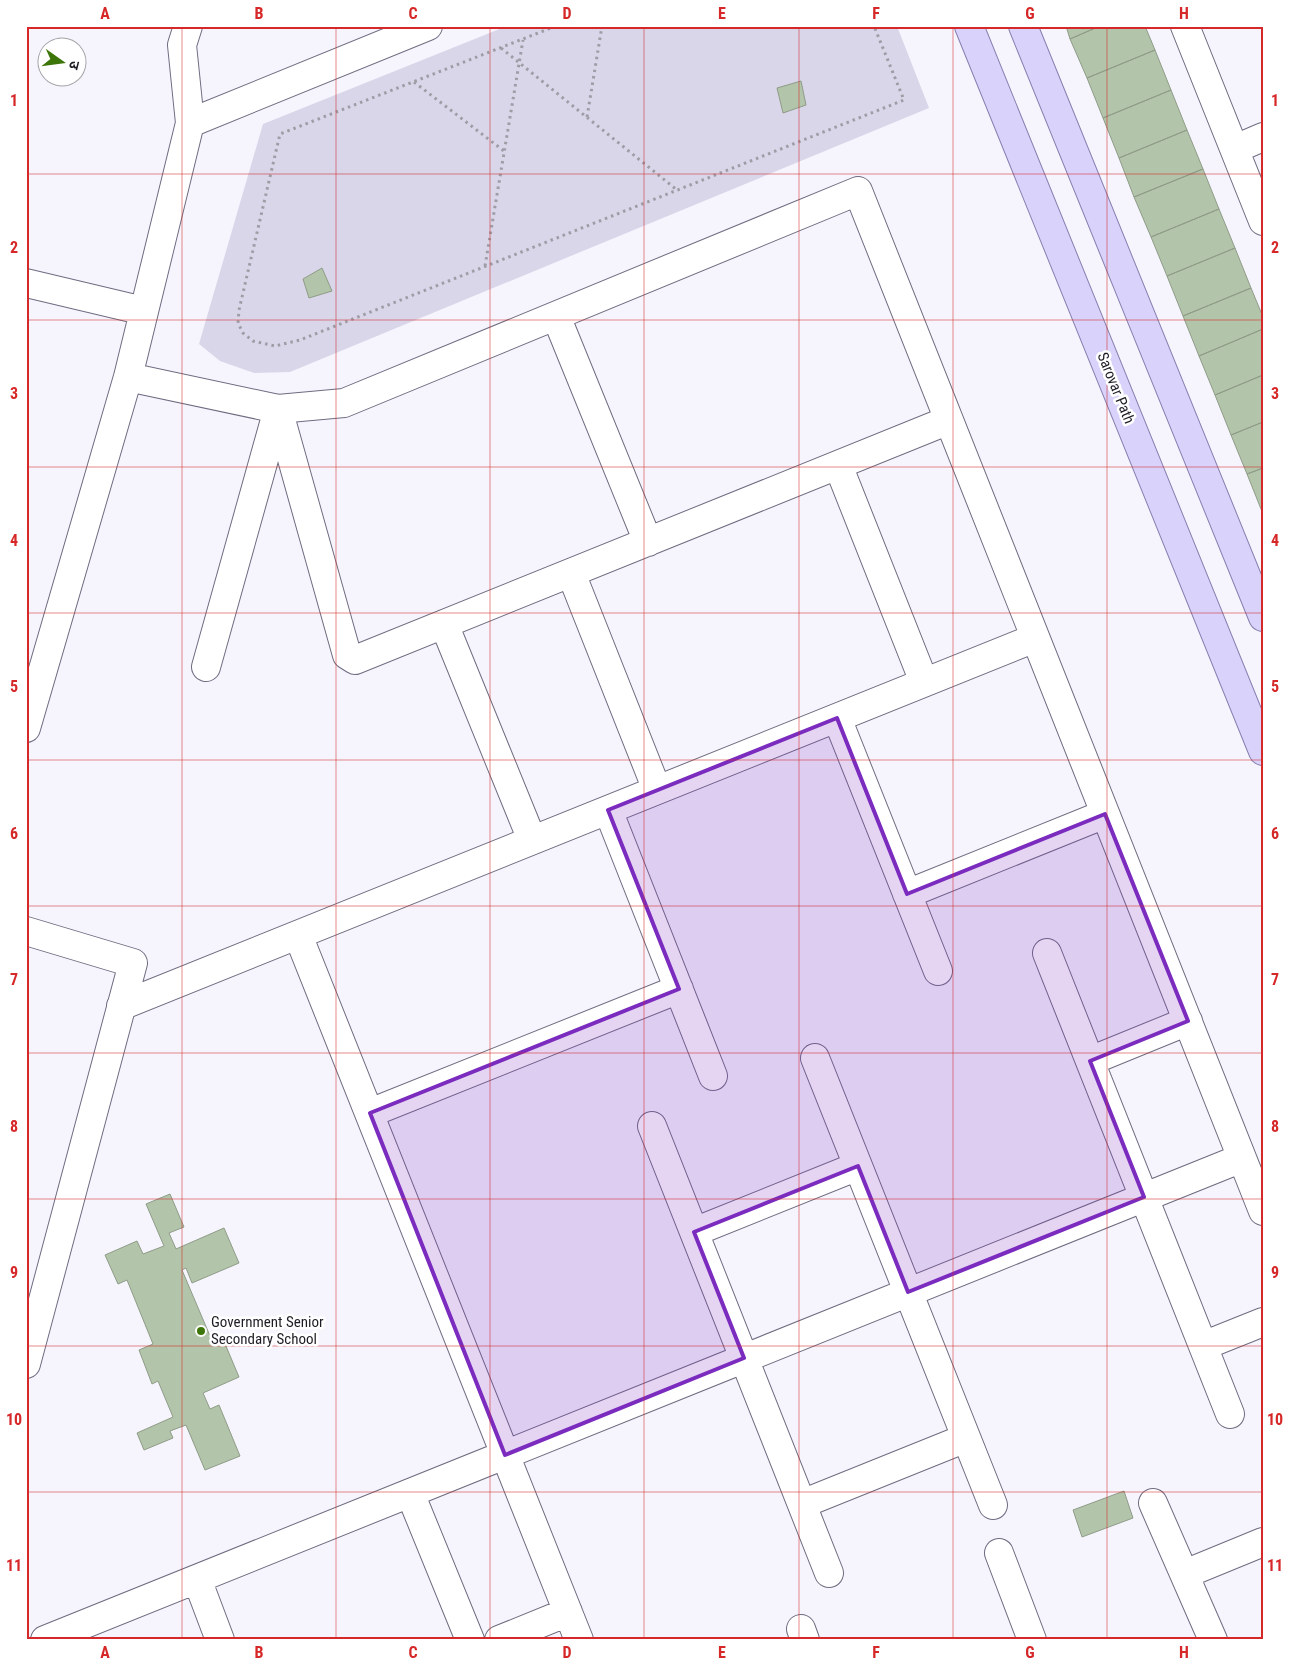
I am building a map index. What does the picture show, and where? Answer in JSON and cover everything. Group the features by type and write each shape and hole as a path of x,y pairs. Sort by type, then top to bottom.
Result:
{"main road":[{"name":"Sarovar Path","path":"969,26 1263,750"},
{"path":"1023,26 1263,618"}],"street":[{"path":"28,717 128,377 190,123 182,45 188,26"},
{"path":"190,123 428,26"},
{"path":"1185,26 1263,221"},
{"path":"1234,149 1263,137"},
{"path":"128,377 278,409 344,403 858,191 1263,1211"},
{"path":"26,283 144,311"},
{"path":"556,316 648,542"},
{"path":"278,409 347,655 355,660 949,420"},
{"path":"206,667 278,409"},
{"path":"838,465 924,682"},
{"path":"571,573 658,790"},
{"path":"444,624 532,840"},
{"path":"121,1006 1035,638"},
{"path":"837,718 938,971"},
{"path":"608,810 713,1076"},
{"path":"907,894 1105,814"},
{"path":"26,931 132,963 26,1364"},
{"path":"298,934 579,1640"},
{"path":"1047,953 1230,1414"},
{"path":"370,1113 679,989"},
{"path":"1090,1061 1188,1021"},
{"path":"815,1058 993,1505"},
{"path":"652,1126 829,1573"},
{"path":"45,1640 85,1632 197,1579 1242,1158"},
{"path":"694,1232 858,1166"},
{"path":"1203,1346 1263,1322"},
{"path":"802,1504 966,1438"},
{"path":"410,1492 470,1640"},
{"path":"1153,1503 1213,1640"},
{"path":"1185,1574 1263,1542"},
{"path":"999,1553 1024,1638"},
{"path":"197,1579 220,1640"},
{"path":"499,1640 568,1612"}],"path":[{"path":"556,26 280,134 238,310 238,323 243,333 253,341 275,346 300,340 904,100 874,26"},
{"path":"587,117 602,26"},
{"path":"485,266 523,39"},
{"path":"501,48 677,190"},
{"path":"414,81 504,151"}],"highlighted area":[{"path":"837,718 907,894 1105,814 1188,1021 1090,1061 1144,1197 908,1292 858,1166 694,1232 744,1358 505,1455 370,1113 679,989 608,810"}],"shaded area":[{"path":"507,26 897,26 929,108 290,372 254,373 220,361 199,344 263,124"}],"building":[{"path":"1066,26 1100,26 1070,39"},
{"path":"1100,26 1145,26 1155,50 1087,78 1070,39"},
{"path":"1155,50 1171,90 1103,118 1087,78"},
{"path":"801,81 806,105 783,113 777,88"},
{"path":"1171,90 1187,130 1119,158 1103,118"},
{"path":"1187,130 1203,169 1134,197 1119,158"},
{"path":"1203,169 1219,209 1151,237 1134,197"},
{"path":"1219,209 1235,248 1167,276 1151,237"},
{"path":"1235,248 1251,288 1183,316 1167,276"},
{"path":"322,268 332,291 309,298 303,279"},
{"path":"1251,288 1263,317 1263,329 1199,356 1183,316"},
{"path":"1263,329 1263,375 1215,395 1199,356"},
{"path":"1263,375 1263,422 1231,435 1215,395"},
{"path":"1263,422 1263,468 1247,474 1231,435"},
{"path":"1263,468 1263,514 1247,474"},
{"path":"170,1194 184,1227 169,1233 176,1249 224,1228 239,1263 192,1283 186,1268 182,1270 213,1343 223,1339 239,1377 203,1393 210,1409 219,1405 240,1456 205,1470 186,1425 170,1431 173,1438 144,1450 137,1433 173,1417 158,1381 152,1384 139,1350 153,1344 127,1280 118,1284 105,1255 137,1241 143,1254 164,1246 146,1204"},
{"path":"1124,1491 1133,1518 1082,1537 1073,1510"}],"place":[{"name":"Government Senior Secondary School","path":"201,1331"}]}
